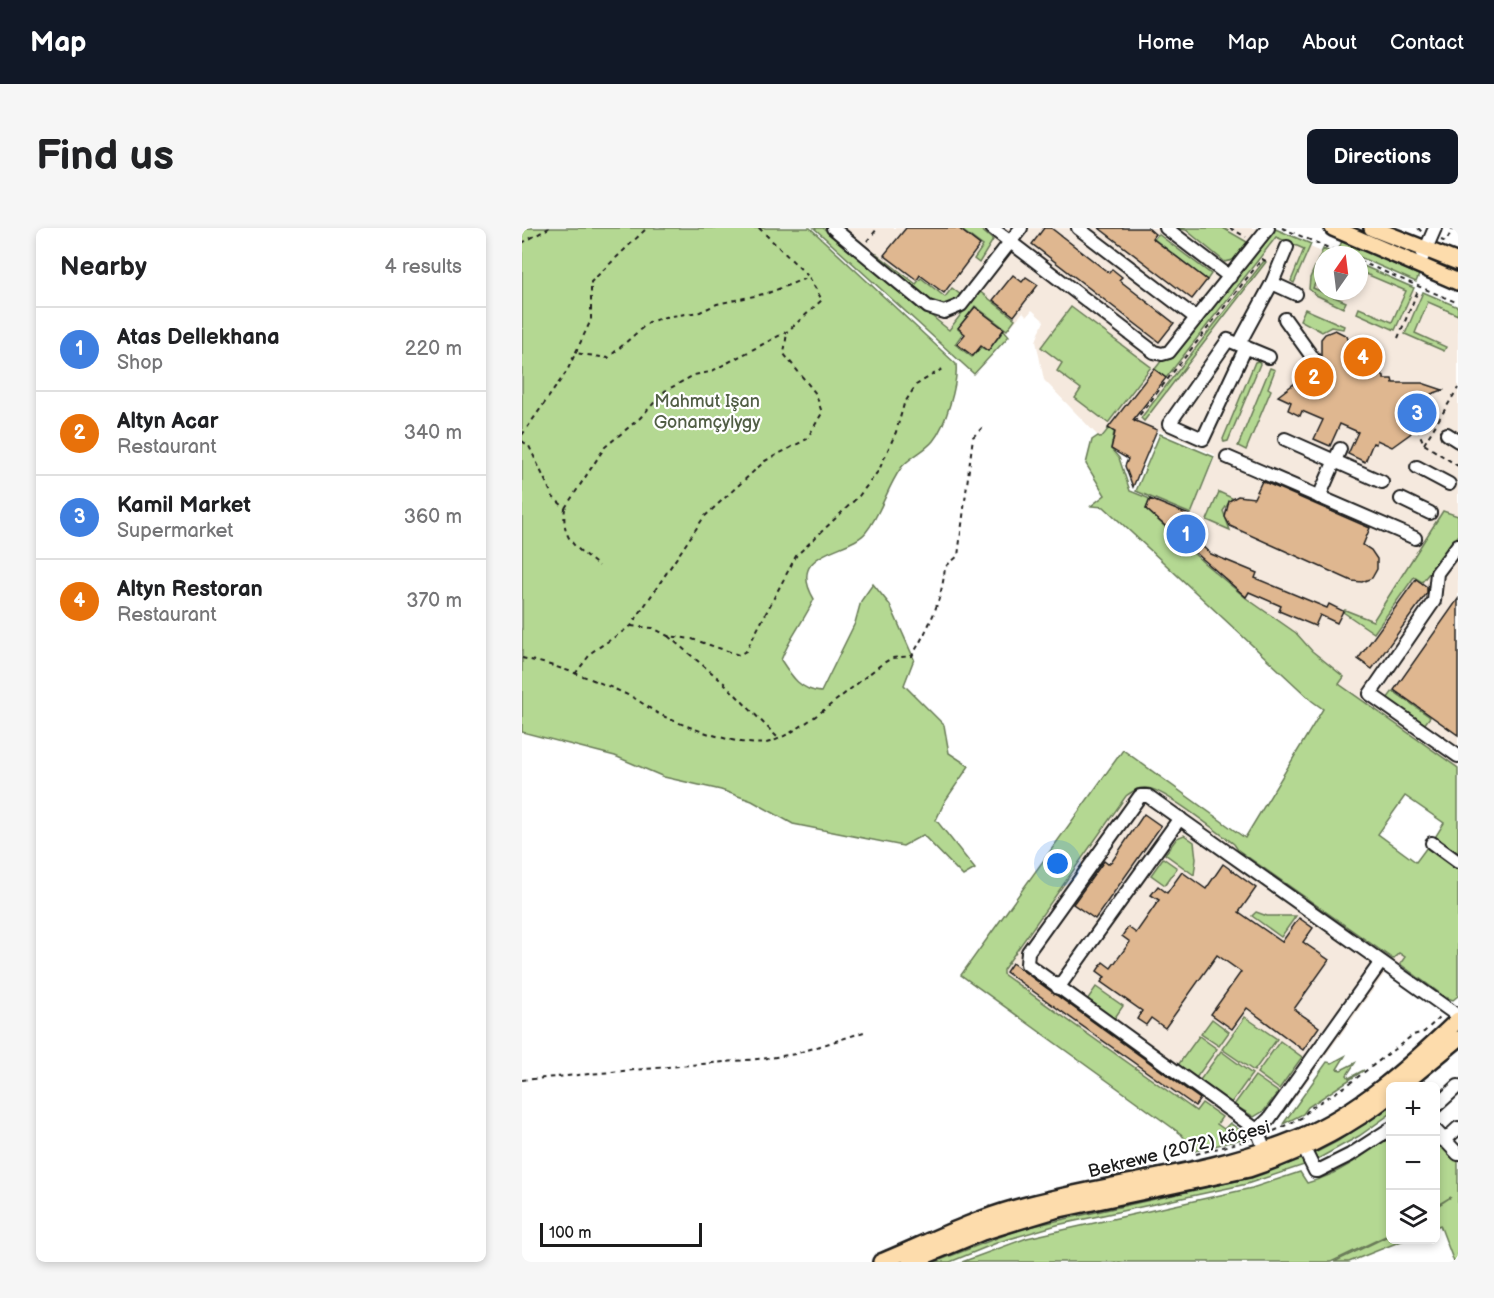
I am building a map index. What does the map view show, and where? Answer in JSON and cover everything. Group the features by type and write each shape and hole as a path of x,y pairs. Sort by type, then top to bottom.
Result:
{"main road":[{"path":"1333,228 1458,282"},
{"path":"1372,228 1458,262"},
{"name":"Bekrewe (2072) köçesi","path":"880,1262 1013,1209 1213,1164 1261,1139 1325,1124 1413,1064 1455,1015"},
{"path":"1406,1082 1458,1039"},
{"name":"Bekrewe (2072) köçesi","path":"910,1262 1016,1220 1249,1169 1304,1149 1340,1130 1386,1098"}],"street":[{"path":"833,228 928,307 944,312 961,305 1021,228"},
{"path":"992,228 1157,354 1169,352 1268,228"},
{"path":"1078,228 1196,318"},
{"path":"1166,228 1230,277"},
{"path":"1419,265 1435,228"},
{"path":"1269,357 1243,346 1228,340 1169,424 1203,439 1243,346 1287,248"},
{"path":"1272,283 1296,294"},
{"path":"1285,319 1313,358"},
{"path":"1285,439 1382,482"},
{"path":"1319,497 1340,449"},
{"path":"1227,457 1415,538"},
{"path":"1417,466 1449,484"},
{"path":"1401,500 1430,513"},
{"path":"1458,545 1437,573 1434,601 1370,694 1458,756"},
{"path":"1381,962 1269,1119 1261,1139 1027,964 1026,956 1136,798 1148,796 1180,818 1455,1015"},
{"path":"1058,988 1180,818"},
{"path":"1432,843 1458,862"},
{"path":"1440,1102 1458,1086"},
{"path":"1444,1141 1458,1128"},
{"path":"1304,1149 1315,1171 1318,1171 1350,1155 1386,1132"},
{"path":"1440,1136 1458,1154"}],"path":[{"path":"522,243 549,228"},
{"path":"522,435 567,371 591,320 591,282 647,228"},
{"path":"599,566 568,540 563,524 565,508 605,447 640,418 665,391 694,375 710,372 788,331 822,300 809,277 759,228"},
{"path":"860,251 878,228"},
{"path":"1230,228 1256,243"},
{"path":"1282,228 1324,246"},
{"path":"1446,242 1453,228"},
{"path":"1134,422 1262,259"},
{"path":"1368,265 1458,303"},
{"path":"575,353 608,358 649,322 664,316 700,312 717,304 768,293 809,277"},
{"path":"1398,338 1420,287"},
{"path":"575,674 592,652 631,626 672,561 704,517 765,461 807,439 822,413 816,394 783,354 788,331"},
{"path":"668,636 692,639 738,655 746,651 796,556 859,496 879,470 896,432 904,404 916,385 942,369"},
{"path":"1424,444 1458,388"},
{"path":"522,658 575,674 635,699 660,714 746,743 768,743 789,735 882,664 892,658 912,656 943,594 945,567 958,556 973,437 983,427"},
{"path":"1417,428 1424,444 1458,466"},
{"path":"522,441 529,446 553,497 565,508"},
{"path":"631,626 653,628 668,636 723,683 779,739"},
{"path":"1196,1154 1261,1139 1304,1117 1309,1109 1346,1086 1413,1035 1424,1032 1455,1015"},
{"path":"522,1080 769,1058 795,1054 867,1031"}],"shaded area":[{"path":"814,228 1265,228 1314,249 1314,300 1368,300 1368,272 1458,309 1458,768 1339,684 1344,677 1296,633 1246,598 1146,509 1150,498 1191,515 1216,455 1134,420 1166,378 1154,369 1100,438 1044,380 1036,341 1044,321 1032,310 1027,316 1023,312 1006,332 1009,336 974,374"},
{"path":"1123,750 1401,950 1399,953 1405,957 1399,965 1393,962 1292,1102 1255,1076 1225,1116 1230,1120 1223,1129 1181,1134 961,975"}],"green space":[{"name":"Mahmut Işan Gonamçylygy","path":"522,228 810,228 956,364 950,404 933,441 901,468 866,532 858,539 813,562 808,571 807,583 814,599 781,660 793,677 807,689 821,692 855,623 861,601 873,584 890,605 914,659 904,685 944,725 949,753 969,766 945,801 936,820 975,869 963,876 923,835 903,846 793,824 752,801 721,790 664,777 615,756 522,732"},
{"path":"814,228 823,228 949,330 979,291 1015,319 1007,330 975,306 958,329 963,333 955,344 972,357 981,347 988,351 1004,330 1009,336 974,374"},
{"path":"959,228 979,228 993,240 979,263 974,259 983,246"},
{"path":"1175,228 1223,228 1247,242 1233,260 1225,262 1186,230"},
{"path":"1273,228 1311,244 1294,283 1291,281 1304,249 1276,237 1166,378 1155,369 1162,360 1173,355"},
{"path":"1158,234 1211,274 1207,280 1154,239"},
{"path":"1342,241 1353,246 1340,246"},
{"path":"1368,252 1419,275 1416,282 1368,261"},
{"path":"877,254 916,284 921,278 945,297 952,288 962,296 946,305 929,301 874,257"},
{"path":"1264,261 1266,262 1144,421 1141,418"},
{"path":"1368,268 1414,288 1395,330 1357,313 1359,308 1392,322 1406,291 1368,275"},
{"path":"1314,269 1314,293 1309,289"},
{"path":"1423,292 1458,307 1458,315 1428,302 1415,333 1446,347 1444,351 1405,334"},
{"path":"1326,300 1346,302 1343,308"},
{"path":"1071,307 1151,367 1108,423 1075,398 1081,389 1057,371 1062,363 1041,347"},
{"path":"1305,309 1344,326 1343,329 1331,327 1322,332 1300,320"},
{"path":"1259,361 1260,364 1228,441 1224,442 1223,439 1255,362"},
{"path":"1270,368 1275,370 1268,388 1271,390 1246,450 1238,446"},
{"path":"1109,428 1114,432 1111,449 1119,458 1130,491 1150,499 1146,509 1246,598 1296,633 1312,651 1344,677 1339,684 1458,768 1458,856 1434,839 1444,823 1405,796 1378,834 1416,862 1427,847 1458,869 1458,996 1453,1000 1445,997 1400,964 1405,957 1399,953 1393,959 1238,850 1234,844 1190,812 1165,795 1147,788 1138,789 1126,796 1003,970 1003,974 1196,1111 1202,1103 1222,1117 1217,1124 1224,1129 1230,1123 1245,1134 1246,1138 1195,1151 1181,1134 961,975 1123,750 1245,838 1323,709 1104,507 1091,506 1105,495 1086,464 1092,440 1098,436 1101,438"},
{"path":"1160,434 1214,457 1191,514 1136,491"},
{"path":"1219,492 1232,498 1223,511 1230,530 1207,520"},
{"path":"1443,511 1458,516 1458,536 1422,582 1414,577 1374,633 1343,612 1345,610 1373,621"},
{"path":"1393,691 1430,717 1424,725 1387,699"},
{"path":"1184,835 1194,842 1196,859 1194,875 1165,854 1177,838"},
{"path":"1163,858 1177,868 1165,885 1151,875"},
{"path":"1256,912 1267,916 1296,916 1281,937 1252,916"},
{"path":"1096,987 1123,1006 1114,1019 1087,1000"},
{"path":"1245,1017 1277,1039 1254,1071 1222,1049"},
{"path":"1212,1019 1229,1032 1219,1046 1201,1034"},
{"path":"1199,1036 1217,1049 1196,1078 1178,1065"},
{"path":"1280,1041 1302,1057 1279,1089 1257,1073"},
{"path":"1221,1051 1252,1074 1231,1103 1200,1080"},
{"path":"1345,1056 1337,1069 1341,1070 1355,1063 1347,1075 1349,1078 1364,1070 1308,1107 1303,1114 1283,1124 1327,1062 1332,1063"},
{"path":"1255,1076 1278,1092 1264,1111 1254,1117 1234,1105"},
{"path":"1386,1109 1386,1117 1359,1136 1314,1161 1313,1154 1338,1141"},
{"path":"1386,1139 1386,1236 1331,1262 962,1262 1027,1238 1252,1188 1300,1172 1307,1183 1340,1170"},
{"path":"1440,1143 1448,1153 1458,1159 1458,1262 1454,1262 1440,1225 1440,1204 1451,1197 1440,1204"},
{"path":"1302,1159 1304,1165 1247,1184 1057,1225 999,1242 950,1262 935,1262 1020,1229 1245,1179"},
{"path":"1386,1237 1386,1244 1394,1244 1349,1262 1334,1262"}],"building":[{"path":"906,228 958,228 980,245 944,293 920,275 917,280 884,255"},
{"path":"1044,228 1051,228 1109,273 1112,269 1122,277 1119,280 1174,323 1159,342 1032,244"},
{"path":"1099,228 1148,228 1155,234 1152,238 1207,280 1192,299"},
{"path":"1013,275 1022,282 1026,277 1038,285 1014,316 993,300"},
{"path":"975,307 1004,329 988,351 981,346 973,356 957,344 965,334 958,328"},
{"path":"1335,330 1347,336 1350,346 1362,358 1365,356 1373,368 1384,376 1384,379 1392,379 1393,383 1422,383 1443,390 1431,394 1435,414 1419,420 1410,434 1392,447 1377,440 1376,444 1373,443 1365,462 1348,454 1358,432 1340,424 1330,446 1314,439 1323,420 1302,411 1300,416 1288,410 1291,402 1278,396 1321,363 1321,339 1325,334"},
{"path":"1154,369 1166,378 1133,420 1157,430 1133,487 1125,466 1128,459 1111,449 1115,432 1108,428"},
{"path":"1262,481 1370,528 1363,545 1371,550 1377,559 1377,569 1372,578 1362,582 1352,581 1230,526 1225,517 1229,501 1238,496 1254,498"},
{"path":"1150,499 1189,515 1183,529 1211,554 1257,573 1255,578 1327,608 1329,604 1343,611 1337,623 1320,615 1315,626 1279,611 1281,606 1249,592 1246,597 1146,509"},
{"path":"1416,579 1427,587 1427,593 1372,669 1358,659"},
{"path":"1458,599 1458,735 1394,690"},
{"path":"1144,814 1161,826 1095,919 1073,904 1104,861 1108,864 1113,860"},
{"path":"1223,864 1256,888 1239,912 1282,942 1299,918 1313,928 1303,942 1329,960 1294,1009 1319,1027 1303,1050 1247,1008 1232,1029 1211,1014 1241,972 1217,955 1165,1028 1151,1018 1146,1025 1137,1019 1142,1011 1101,982 1105,977 1097,971 1103,962 1111,968 1130,942 1122,936 1128,927 1136,933 1159,900 1151,895 1158,886 1167,893 1182,872 1206,889"},
{"path":"1012,963 1200,1099 1195,1106 1006,972"}],"place":[{"name":"Altyn Restoran","path":"1363,357"},
{"name":"Altyn Acar","path":"1314,377"},
{"name":"Kamil Market","path":"1417,413"},
{"name":"Atas Dellekhana","path":"1186,534"}]}
